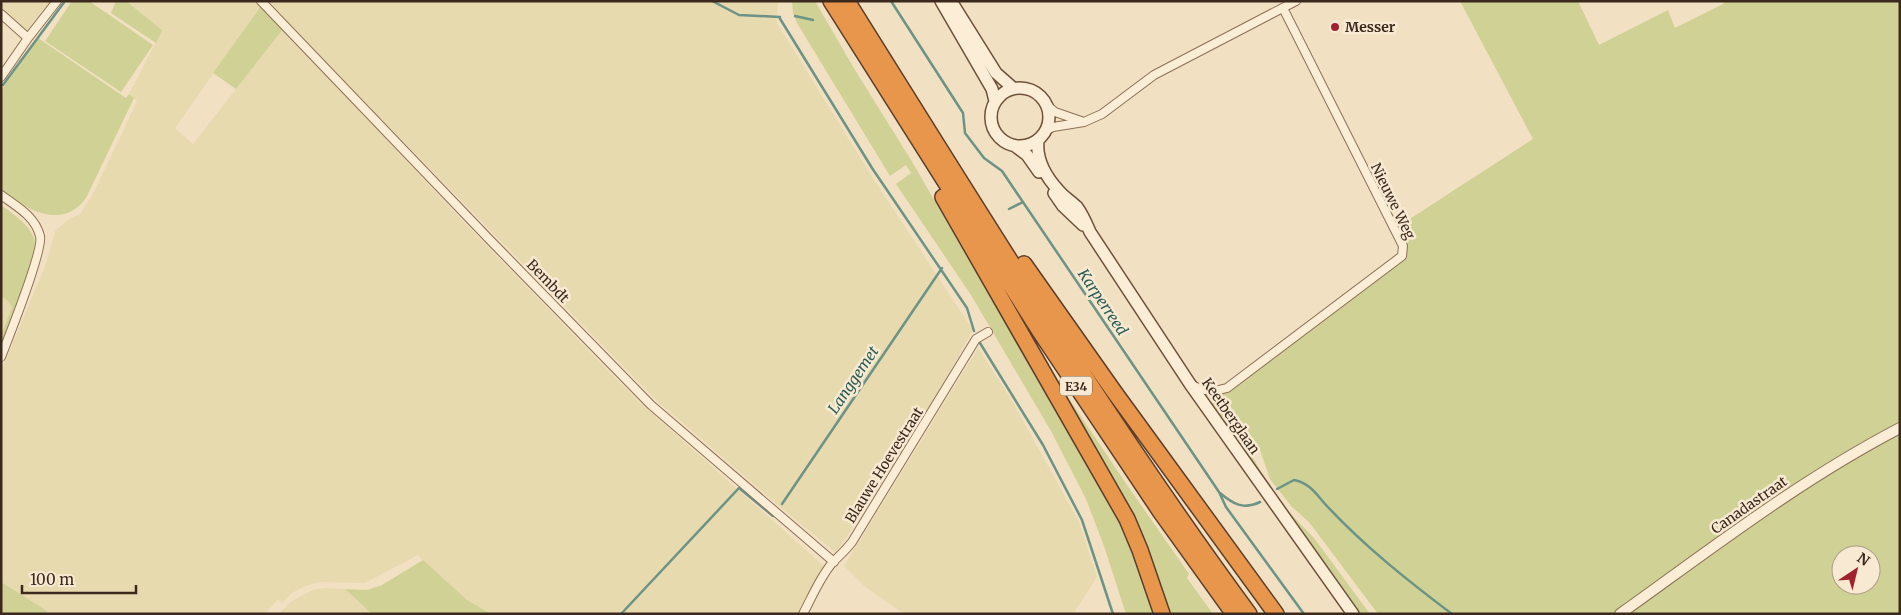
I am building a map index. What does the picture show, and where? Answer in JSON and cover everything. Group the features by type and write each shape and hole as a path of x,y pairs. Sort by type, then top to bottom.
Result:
{"highway":[{"name":"E34","path":"831,1 1039,330 1111,439 1234,614"},
{"name":"E34","path":"847,1 1049,324 1121,432 1249,614"},
{"path":"926,152 928,170 1127,520 1140,550 1162,614"},
{"path":"978,210 996,224 1098,370 1276,614"}],"main road":[{"path":"941,1 992,89 995,101"},
{"path":"951,1 996,73 1013,88"},
{"path":"1013,88 1032,90 1042,97 1048,106 1050,118 1047,130 1038,141 1027,146 1015,146 1000,138 993,129 991,115 995,101 1003,93 1013,88"},
{"name":"Keetberglaan","path":"1038,141 1037,154 1040,163 1058,190 1076,206 1084,217 1090,232 1190,384 1353,614"},
{"name":"Keetberglaan","path":"1015,146 1022,150 1032,161 1063,206 1090,232"}],"street":[{"path":"1,77 57,1"},
{"name":"Bembdt","path":"261,1 489,240 651,405 834,562"},
{"path":"1047,130 1053,127 1084,122 1102,114 1154,75 1296,1"},
{"name":"Nieuwe Weg","path":"1190,384 1202,390 1214,392 1227,388 1402,256 1403,246 1283,8"},
{"path":"1,14 28,38"},
{"path":"1048,106 1055,112 1084,122"},
{"path":"1,195 31,218 40,236 38,255 1,357"},
{"name":"Blauwe Hoevestraat","path":"803,614 821,580 852,542 976,339 988,332"},
{"name":"Canadastraat","path":"1620,614 1795,490 1862,448 1900,428"}],"shaded area":[{"path":"1,1 50,1 25,33 1,9"},
{"path":"126,1 255,1 261,6 175,128 193,144 283,29 456,214 637,400 825,567 798,614 491,614 467,600 427,566 418,555 365,583 319,582 305,586 292,593 282,603 278,599 265,614 46,614 47,611 1,582 1,371 46,264 55,231 69,219 80,214 94,192 137,101 129,94 162,30"},
{"path":"266,1 778,1 777,23 876,183 973,330 923,420 836,553 656,400"},
{"path":"1,296 12,307 1,336"},
{"path":"978,348 1011,399 1079,522 1097,577 1073,614 904,614 864,586 844,566"},
{"path":"325,588 345,589 372,614 279,614 290,602 313,590"}],"green space":[{"path":"72,1 89,1 153,45 121,92 45,41"},
{"path":"116,1 126,1 162,30 156,43 111,13"},
{"path":"792,1 815,1 911,160 1113,505 1134,548 1155,614 1126,614 1104,546 1086,499 1051,431 971,295 896,184 911,173 906,165 890,176 797,23 793,13"},
{"path":"1460,1 1578,1 1599,45 1668,10 1675,28 1723,4 1724,1 1900,1 1900,614 1378,614 1309,522 1292,507 1270,479 1259,447 1222,394 1407,258 1407,241 1399,226 1533,139"},
{"path":"261,6 283,29 236,89 213,73"},
{"path":"38,38 126,98 129,94 134,98 86,198 76,208 66,213 55,215 33,210 1,191 1,91"},
{"path":"1,205 28,228 34,238 35,246 29,272 3,341 1,341 1,336 12,307 1,296"},
{"path":"1028,338 1189,574 1187,578 1213,614 1167,614"},
{"path":"1214,397 1277,496 1289,512 1314,538 1370,614 1361,614 1210,402"},
{"path":"423,560 467,600 491,614 372,614 345,589 367,590 382,585"},
{"path":"1,582 47,611 46,614 1,614"}],"waterway":[{"path":"3,85 65,1"},
{"path":"712,1 739,15 780,17"},
{"name":"Karperreed","path":"891,1 963,113 965,133 984,158 1002,171 1219,492 1226,507 1304,614"},
{"path":"795,16 813,20"},
{"path":"779,17 872,168 967,308 974,331"},
{"name":"Langgemet","path":"1009,209 1023,202"},
{"name":"Langgemet","path":"782,504 942,268"},
{"path":"980,343 1043,445 1082,520 1113,614"},
{"path":"1277,489 1294,480 1309,486 1340,520 1371,549 1452,614"},
{"name":"Langgemet","path":"621,614 739,488 773,516"},
{"path":"1220,493 1238,505 1248,506 1260,502"}],"place":[{"name":"Messer","path":"1335,27"}]}
